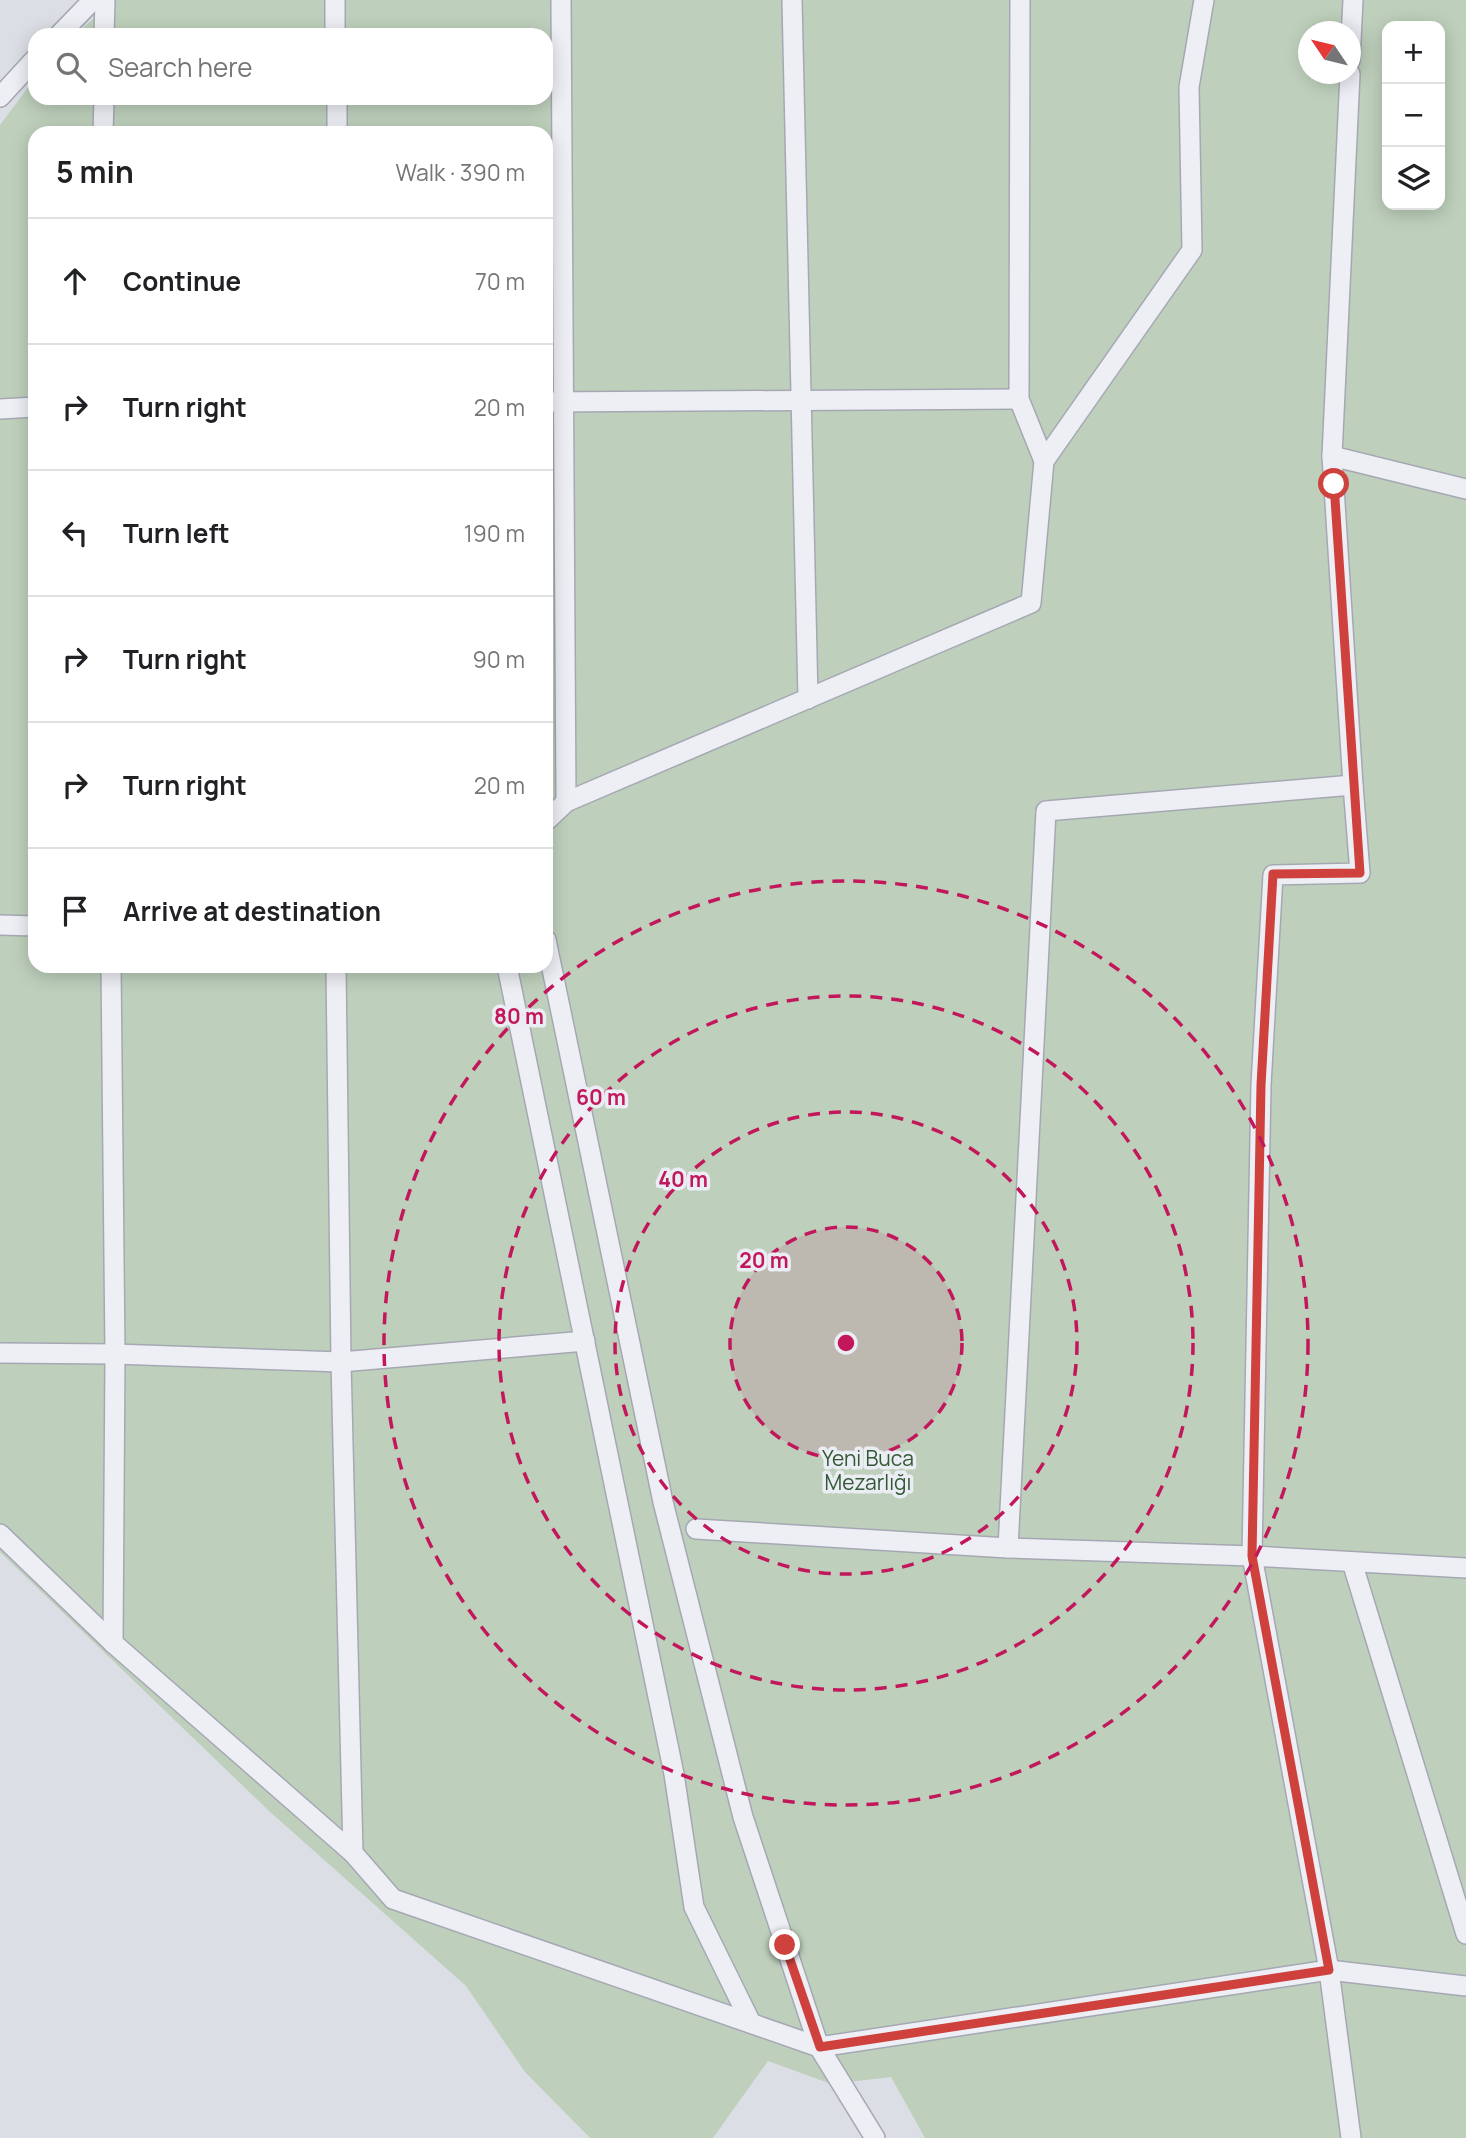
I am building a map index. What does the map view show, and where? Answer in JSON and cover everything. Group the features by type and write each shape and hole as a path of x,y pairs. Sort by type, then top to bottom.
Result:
{"lane":[{"path":"66,28 93,0"},
{"path":"104,28 105,0"},
{"path":"335,0 335,28"},
{"path":"561,0 555,402 566,802"},
{"path":"792,0 808,699"},
{"path":"553,814 566,802 1031,603 1044,461 1019,399 1020,0"},
{"path":"1044,461 1192,250 1189,87 1204,0"},
{"path":"1352,21 1353,0"},
{"path":"0,97 28,67"},
{"path":"1350,84 1332,456 1360,873 1273,874 1261,1085 1252,1556 1329,1970 1351,2138"},
{"path":"103,126 104,105"},
{"path":"337,105 337,126"},
{"path":"555,402 1019,399"},
{"path":"0,409 28,407"},
{"path":"1332,456 1466,489"},
{"path":"1008,1548 1046,811 1353,785"},
{"path":"0,925 28,926"},
{"path":"111,973 115,1354 113,1643"},
{"path":"336,973 341,1362 353,1853"},
{"path":"508,973 674,1774 694,1907 751,2023"},
{"path":"553,973 663,1502 743,1817 820,2047 875,2138"},
{"path":"0,1353 341,1362 585,1340"},
{"path":"696,1529 1008,1548 1252,1556 1466,1568"},
{"path":"0,1534 113,1643 353,1853 393,1899 820,2047 1329,1970 1466,1986"},
{"path":"1352,1562 1466,1934"}],"green space":[{"name":"Yeni Buca Mezarlığı","path":"114,0 1466,0 1466,2138 925,2138 891,2077 831,2084 768,2061 713,2138 590,2138 525,2072 466,1986 269,1811 0,1552 0,125 28,87 28,105 553,105 553,28 83,28"}],"route":[{"path":"785,1945 820,2047 1329,1970 1252,1556 1261,1085 1273,874 1360,873 1334,484"}]}
